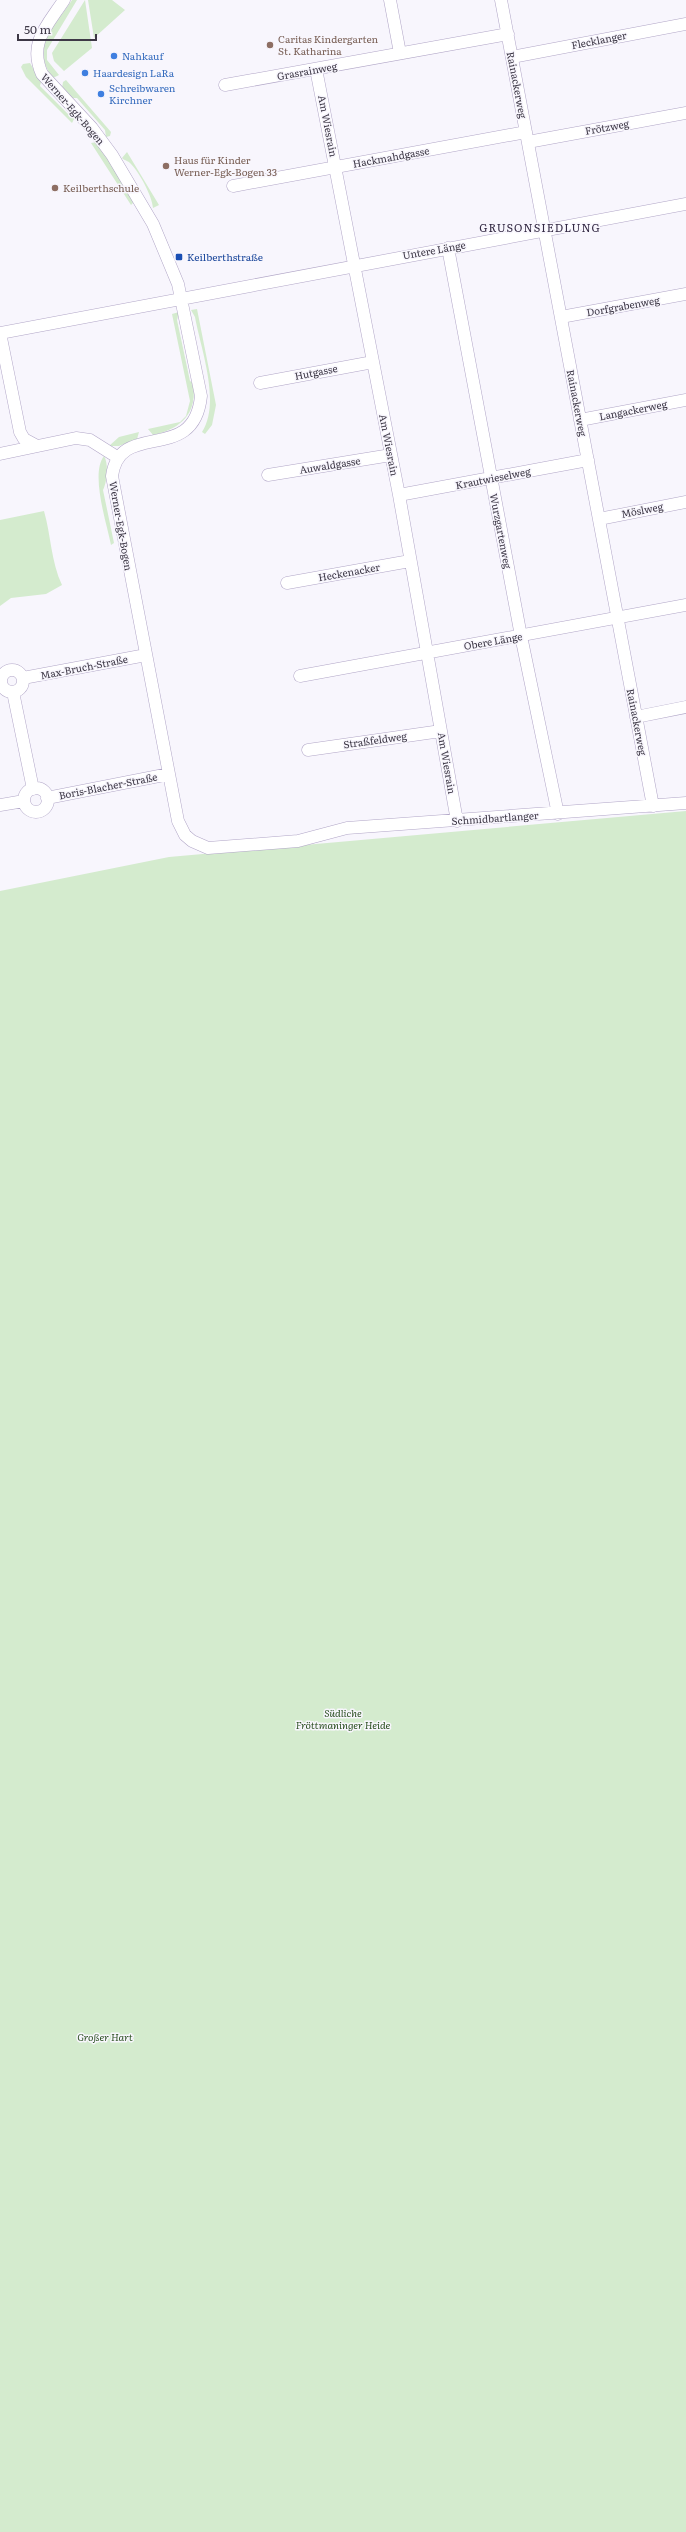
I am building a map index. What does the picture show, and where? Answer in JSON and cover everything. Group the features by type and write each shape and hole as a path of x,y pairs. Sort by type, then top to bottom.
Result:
{"street":[{"name":"Werner-Egk-Bogen","path":"64,0 38,42 35,55 37,64 42,74 92,128 134,187 160,237 181,297 201,396 199,411 195,420 182,432 133,446 117,457 113,465 112,486 180,828 188,838 200,846 221,848 306,839"},
{"path":"390,0 400,53"},
{"name":"Rainackerweg","path":"501,0 653,806"},
{"name":"Flecklanger","path":"512,57 686,24"},
{"name":"Grasrainweg","path":"225,85 508,34"},
{"name":"Am Wiesrain","path":"316,69 399,495 458,821"},
{"name":"Frötzweg","path":"527,137 686,113"},
{"name":"Hackmahdgasse","path":"233,186 336,167 527,137"},
{"name":"Untere Länge","path":"181,297 686,204"},
{"name":"Wurzgartenweg","path":"448,248 521,636 558,814"},
{"name":"Dorfgrabenweg","path":"561,317 686,294"},
{"path":"37,446 24,440 20,432 0,333 181,297"},
{"name":"Hutgasse","path":"260,383 373,362"},
{"name":"Langackerweg","path":"580,420 686,400"},
{"path":"0,454 83,438 95,443 117,457"},
{"name":"Auwaldgasse","path":"268,475 391,455"},
{"name":"Krautwieselweg","path":"399,495 588,460"},
{"name":"Möslweg","path":"599,519 686,502"},
{"name":"Heckenacker","path":"287,583 410,561"},
{"name":"Obere Länge","path":"300,676 686,605"},
{"name":"Max-Bruch-Straße","path":"13,692 6,691 0,682 4,674 9,671 19,673 23,678 146,655"},
{"path":"0,805 24,801 26,793 33,789 13,692 22,686 23,678"},
{"path":"636,717 686,707"},
{"name":"Straßfeldweg","path":"308,750 441,731"},
{"name":"Boris-Blacher-Straße","path":"47,798 169,774"},
{"name":"Boris-Blacher-Straße","path":"24,801 27,808 37,812 47,805 47,798 40,789 33,789"},
{"name":"Schmidbartlanger","path":"306,839 347,828 686,804"}],"green space":[{"path":"72,0 77,0 47,50 47,60 59,75 53,78 46,67 43,56 44,47 52,28"},
{"path":"85,0 92,48 64,71 54,61 52,53"},
{"path":"88,0 112,0 125,10 94,38"},
{"path":"30,63 41,82 40,86 70,116 75,117 72,123 26,77 21,67 23,64"},
{"path":"66,80 111,132 110,136 106,137 105,130 77,98 73,98 62,88 63,82"},
{"path":"97,142 135,201 131,205 91,143"},
{"path":"127,152 159,205 153,208 148,191 141,178 134,167 122,158"},
{"path":"197,309 216,405 212,425 205,434 202,432 207,420 210,406 210,391 205,360 195,317 191,310"},
{"path":"179,312 177,320 190,381 193,383 193,403 190,411 185,418 179,424 172,429 153,435 148,429 180,422 186,416 190,401 172,314"},
{"path":"139,432 137,439 119,446 109,446 119,437"},
{"path":"104,456 107,464 107,473 103,490 114,543 111,545 99,487 100,464"},
{"path":"44,511 53,558 62,585 46,594 11,598 0,606 0,520"},
{"name":"Südliche Fröttmaninger Heide","path":"686,811 686,2532 0,2532 0,891 169,857"}],"place":[{"name":"Caritas Kindergarten St. Katharina","path":"270,45"},
{"name":"Nahkauf","path":"114,56"},
{"name":"Haardesign LaRa","path":"85,73"},
{"name":"Schreibwaren Kirchner","path":"101,94"},
{"name":"Haus für Kinder Werner-Egk-Bogen 33","path":"166,166"},
{"name":"Keilberthschule","path":"55,188"},
{"name":"Keilberthstraße","path":"179,257"}],"district":[{"name":"GRUSONSIEDLUNG","path":"540,228"}],"park label":[{"name":"Großer Hart","path":"105,2037"}]}
